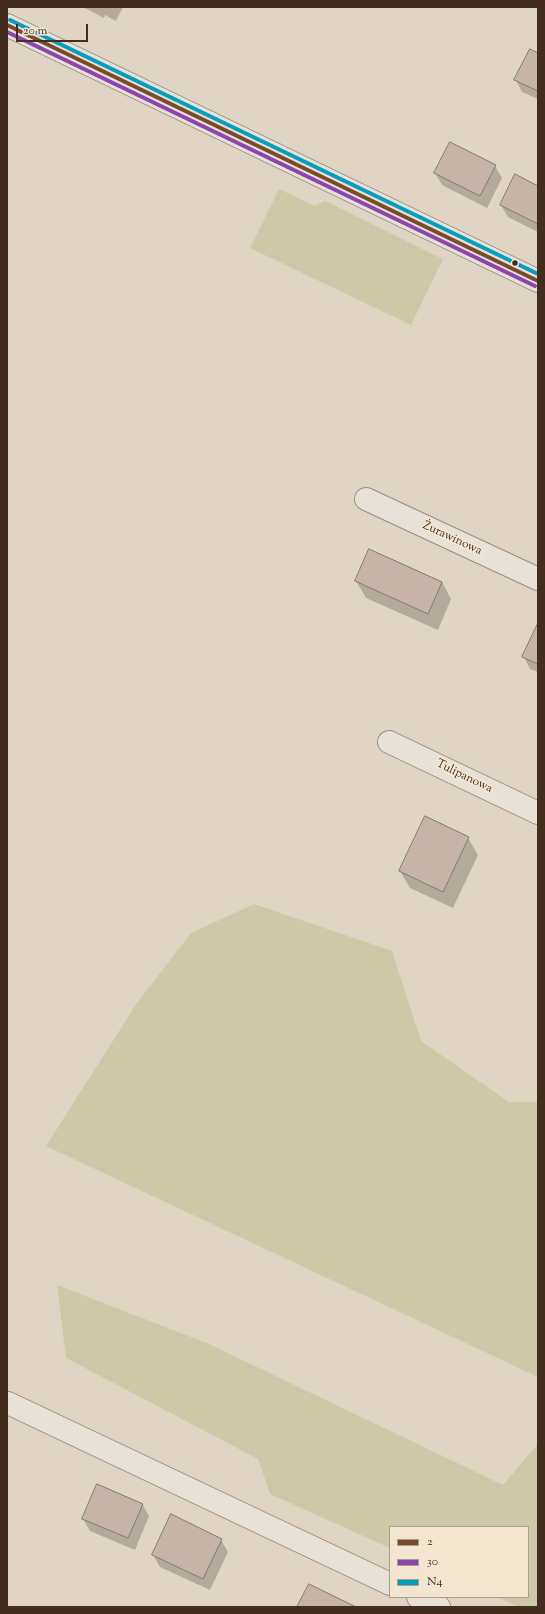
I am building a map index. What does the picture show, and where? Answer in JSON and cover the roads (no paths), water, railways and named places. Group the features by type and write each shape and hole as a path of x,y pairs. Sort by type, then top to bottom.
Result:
{"street":[{"path":"7,25 538,281"},
{"name":"Żurawinowa","path":"366,499 538,579"},
{"name":"Tulipanowa","path":"389,742 538,813"},
{"path":"8,1403 389,1584"},
{"path":"420,1598 440,1607"}]}
